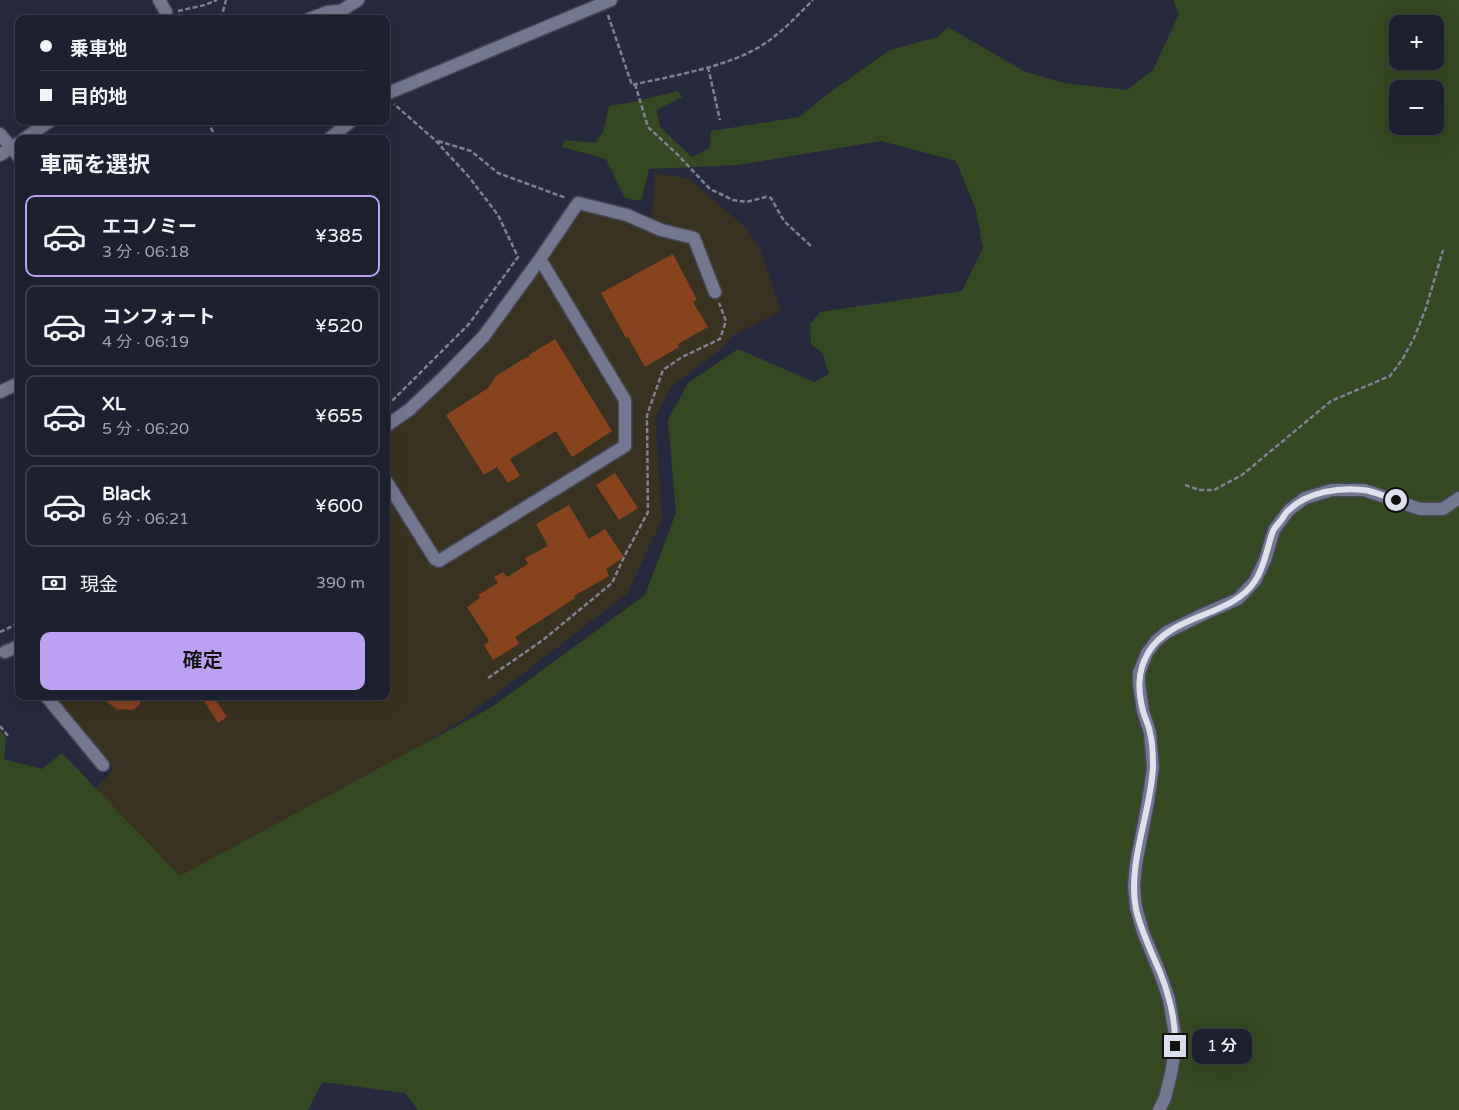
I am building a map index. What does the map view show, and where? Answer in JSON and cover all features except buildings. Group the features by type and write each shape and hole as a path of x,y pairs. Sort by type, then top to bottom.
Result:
{"street":[{"path":"159,0 166,12"},
{"path":"321,0 339,14 358,0"},
{"path":"390,91 608,1"},
{"path":"30,135 44,125"},
{"path":"335,135 347,125"},
{"path":"0,134 15,148"},
{"path":"0,156 15,149"},
{"path":"390,423 409,410 484,336 578,203 627,215 661,230 694,238 715,292"},
{"path":"390,487 435,559 439,561 625,446 625,400 540,259"},
{"path":"0,392 15,385"},
{"path":"1159,1110 1165,1098 1171,1074 1175,1035 1169,999 1143,932 1136,907 1134,885 1153,767 1150,733 1143,711 1139,684 1139,673 1147,653 1156,641 1167,632 1238,599 1255,581 1265,560 1274,530 1289,510 1306,498 1332,490 1364,490 1420,510 1443,509 1459,498"},
{"path":"5,652 15,648"},
{"path":"49,700 103,764"}],"path":[{"path":"166,12 175,12 205,5 217,0"},
{"path":"222,15 226,0"},
{"path":"608,1 632,85 708,67 738,57 767,42 813,0"},
{"path":"708,67 720,120"},
{"path":"635,84 648,128 678,155 710,189 733,200 746,202 771,198 784,221 812,247"},
{"path":"390,98 392,102 436,141 469,177 498,215 518,257 469,324 390,402"},
{"path":"436,141 471,151 498,172 578,203"},
{"path":"1185,485 1200,490 1214,490 1242,475 1331,401 1390,376 1402,360 1414,338 1426,308 1443,250"},
{"path":"488,678 543,640 612,584 648,512 647,415 663,370 682,357 720,339 726,321 715,292"},
{"path":"0,632 15,625"},
{"path":"0,726 9,736"}],"shaded area":[{"path":"655,173 690,179 747,229 760,249 781,311 733,335 725,346 672,386 655,418 662,519 627,594 459,722 183,894 89,796 115,768 57,700 390,700 390,432 411,418 484,345 581,213 585,211 623,221 651,232"}],"green space":[{"path":"1173,0 1459,0 1459,1110 418,1110 405,1093 322,1082 308,1110 0,1110 0,730 6,737 4,759 42,769 62,753 180,876 492,707 645,595 676,513 668,420 688,383 738,349 814,382 829,374 823,354 811,344 810,324 820,312 962,291 983,248 976,210 956,161 881,141 738,165 649,169 641,201 625,198 606,159 562,147 565,140 595,143 603,132 609,106 678,91 682,97 657,110 660,127 692,157 710,148 711,131 799,117 829,93 890,50 938,37 948,27 1026,72 1064,83 1127,90 1153,70 1179,14"}],"route":[{"path":"1175,1046 1169,999 1143,932 1136,907 1134,885 1153,767 1150,733 1143,711 1139,684 1139,673 1147,653 1156,641 1167,632 1238,599 1255,581 1265,560 1274,530 1289,510 1306,498 1332,490 1364,490 1396,500"}]}
